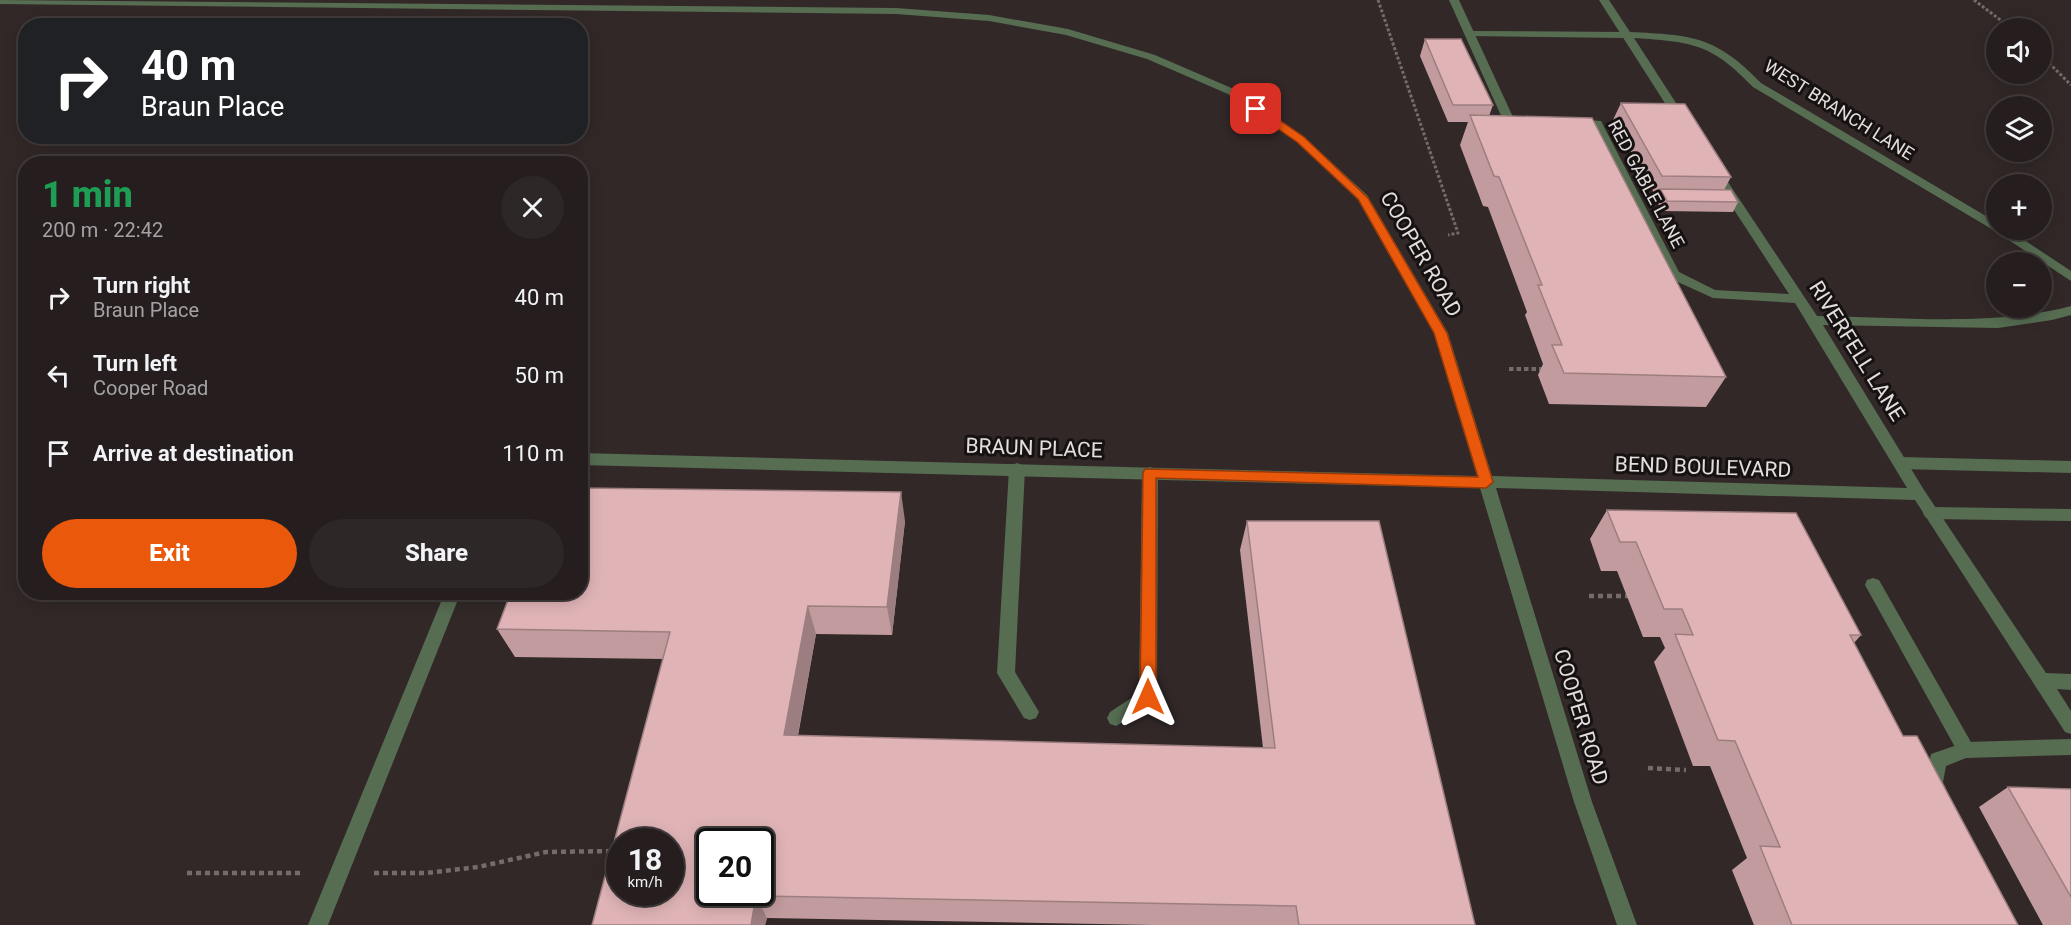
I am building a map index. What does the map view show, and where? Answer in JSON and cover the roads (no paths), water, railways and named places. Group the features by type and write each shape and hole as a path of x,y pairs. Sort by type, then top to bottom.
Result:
{"street":[{"path":"1454,0 1509,120 1531,121"},
{"path":"1604,0 1690,133"},
{"name":"COOPER ROAD","path":"0,1 896,12 989,18 1068,32 1151,57 1232,92 1300,139 1363,198 1441,333 1583,802 1627,925"},
{"name":"WEST BRANCH LANE","path":"1469,34 1625,35 1694,40 1720,50 1740,65 1757,85 1986,221"},
{"name":"RED GABLE LANE","path":"1564,122 1597,123 1674,275 1713,294 1799,299"},
{"name":"RIVERFELL LANE","path":"1709,162 1813,320 1931,513 2071,726"},
{"path":"2016,240 2071,277"},
{"path":"1813,320 1998,323 2052,316 2071,310"},
{"name":"BRAUN PLACE","path":"588,459 1486,482"},
{"path":"1900,463 2071,467"},
{"path":"1017,469 1006,673 1030,712"},
{"path":"1116,718 1148,697 1150,473"},
{"name":"BEND BOULEVARD","path":"1486,482 1919,494"},
{"path":"1931,513 2071,515"},
{"path":"1874,585 1966,750"},
{"path":"318,925 450,600"},
{"path":"2042,681 2071,682"},
{"path":"1945,803 1934,782 1938,760 1966,750 2071,747"}]}
